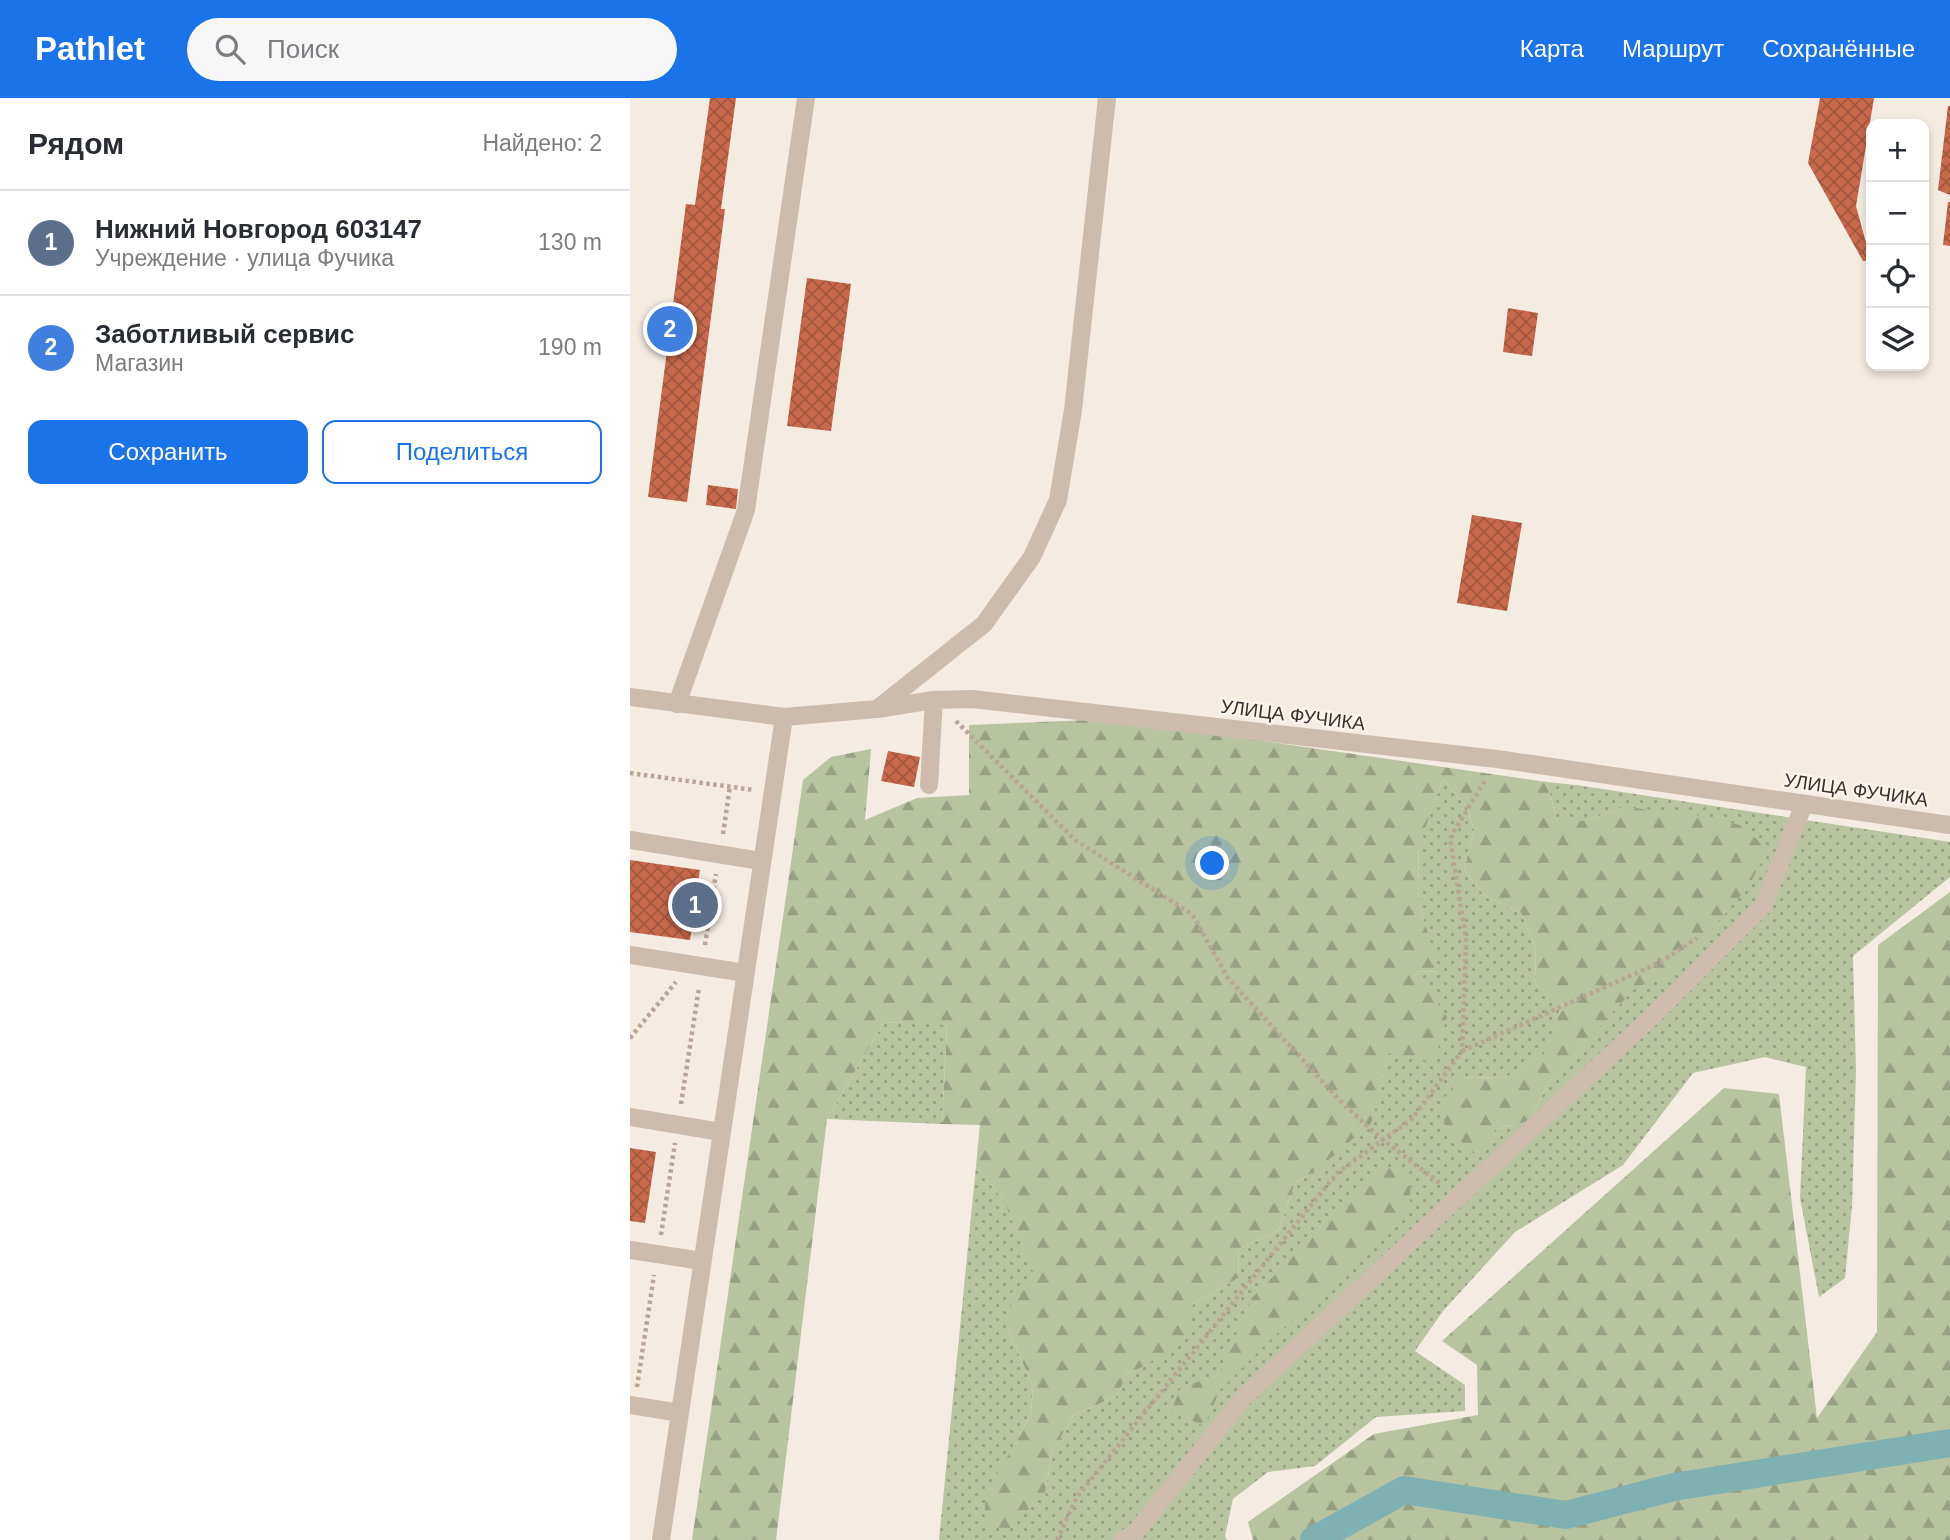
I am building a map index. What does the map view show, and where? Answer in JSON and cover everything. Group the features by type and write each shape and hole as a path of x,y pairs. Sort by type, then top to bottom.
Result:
{"street":[{"path":"677,704 746,510 806,98"},
{"path":"877,709 984,624 1032,557 1058,500 1073,410 1107,98"},
{"name":"УЛИЦА ФУЧИКА","path":"630,696 784,717 877,709 934,700 972,699 1497,760 1950,825"},
{"path":"929,785 934,700"},
{"path":"661,1540 784,717"},
{"path":"1122,1540 1134,1534 1244,1397 1660,1009 1763,906 1804,804"},
{"path":"630,840 761,861"},
{"path":"630,955 745,973"},
{"path":"630,1117 721,1132"},
{"path":"630,1250 702,1261"},
{"path":"630,1405 680,1413"}],"path":[{"path":"934,700 1075,840 1192,914 1228,978 1343,1104 1383,1140 1458,1197"},
{"path":"1462,1051 1466,939 1450,838 1497,760"},
{"path":"630,773 771,792"},
{"path":"1058,1540 1077,1497 1337,1173 1412,1119 1462,1051 1661,962 1704,934"},
{"path":"630,1038 691,965"}],"green space":[{"path":"1111,719 1547,782 1557,821 1585,821 1624,807 1705,816 1743,826 1768,850 1748,887 1670,978 1637,986 1548,1083 1530,1121 1496,1129 1477,1155 1455,1136 1436,1110 1459,1078 1507,1077 1544,1054 1563,1003 1536,985 1535,946 1521,913 1485,896 1464,870 1474,830 1467,807 1443,779 1419,845 1418,899 1439,972 1416,971 1447,1017 1434,1062 1388,1053 1371,1123 1317,1170 1295,1183 1279,1230 1239,1249 1238,1278 1193,1304 1187,1337 1143,1367 1127,1373 1117,1396 1074,1415 1053,1450 1045,1492 1010,1528 984,1528 986,1492 1031,1413 1033,1387 1009,1331 1012,1292 1036,1279 1004,1201 976,1166 980,1125 942,1124 947,1025 884,1022 827,1119 776,1540 692,1540 803,780 831,757 871,749 865,820 917,798 969,795 969,725"},
{"path":"1443,779 1467,807 1474,830 1464,870 1485,896 1521,913 1535,946 1536,985 1563,1002 1545,1054 1507,1077 1459,1078 1496,1129 1530,1121 1548,1083 1637,985 1670,978 1624,807 1585,821 1557,821 1547,782 1950,842 1950,877 1853,956 1856,1071 1852,1206 1845,1278 1819,1297 1800,1198 1806,1067 1765,1057 1693,1073 1623,1165 1515,1232 1443,1311 1415,1351 1465,1385 1465,1411 1376,1417 1315,1466 1268,1472 1233,1499 1225,1536 1227,1540 939,1540 976,1166 1004,1201 1037,1280 1009,1331 1033,1387 1031,1413 1014,1446 1045,1492 1053,1450 1074,1415 1117,1396 1127,1373 1143,1367 1193,1304 1238,1278 1239,1249 1279,1230 1295,1183 1317,1170 1381,1090 1388,1052 1428,992 1416,971 1438,972 1418,899 1419,844"},
{"path":"1950,892 1950,1540 1253,1540 1248,1522 1374,1434 1478,1415 1477,1365 1442,1341 1724,1088 1779,1094 1817,1418 1877,1332 1878,945"},
{"path":"884,1022 947,1024 942,1124 827,1119"},
{"path":"1383,1166 1411,1174 1409,1215 1267,1343 1220,1390 1204,1426 1171,1411 1181,1387 1218,1376 1252,1298"}],"building":[{"path":"710,98 736,98 721,209 725,209 687,502 648,497 686,204 695,205"},
{"path":"1820,98 1874,98 1870,119 1866,119 1866,146 1856,206 1866,243 1866,261 1863,261 1808,163"},
{"path":"1950,106 1950,195 1938,190"},
{"path":"1950,202 1950,246 1943,245"},
{"path":"807,278 851,284 831,431 787,426"},
{"path":"1508,308 1538,313 1532,356 1503,352"},
{"path":"708,485 738,489 736,509 706,505"},
{"path":"1472,515 1522,523 1507,611 1457,603"},
{"path":"888,751 920,757 914,787 881,781"},
{"path":"630,860 700,870 690,940 630,932"},
{"path":"630,1148 656,1152 645,1223 630,1221"}],"waterway":[{"path":"1314,1540 1404,1490 1566,1515 1674,1487 1950,1443"}],"place":[{"name":"Заботливый сервис","path":"670,329"},
{"name":"Нижний Новгород 603147","path":"695,905"}]}
